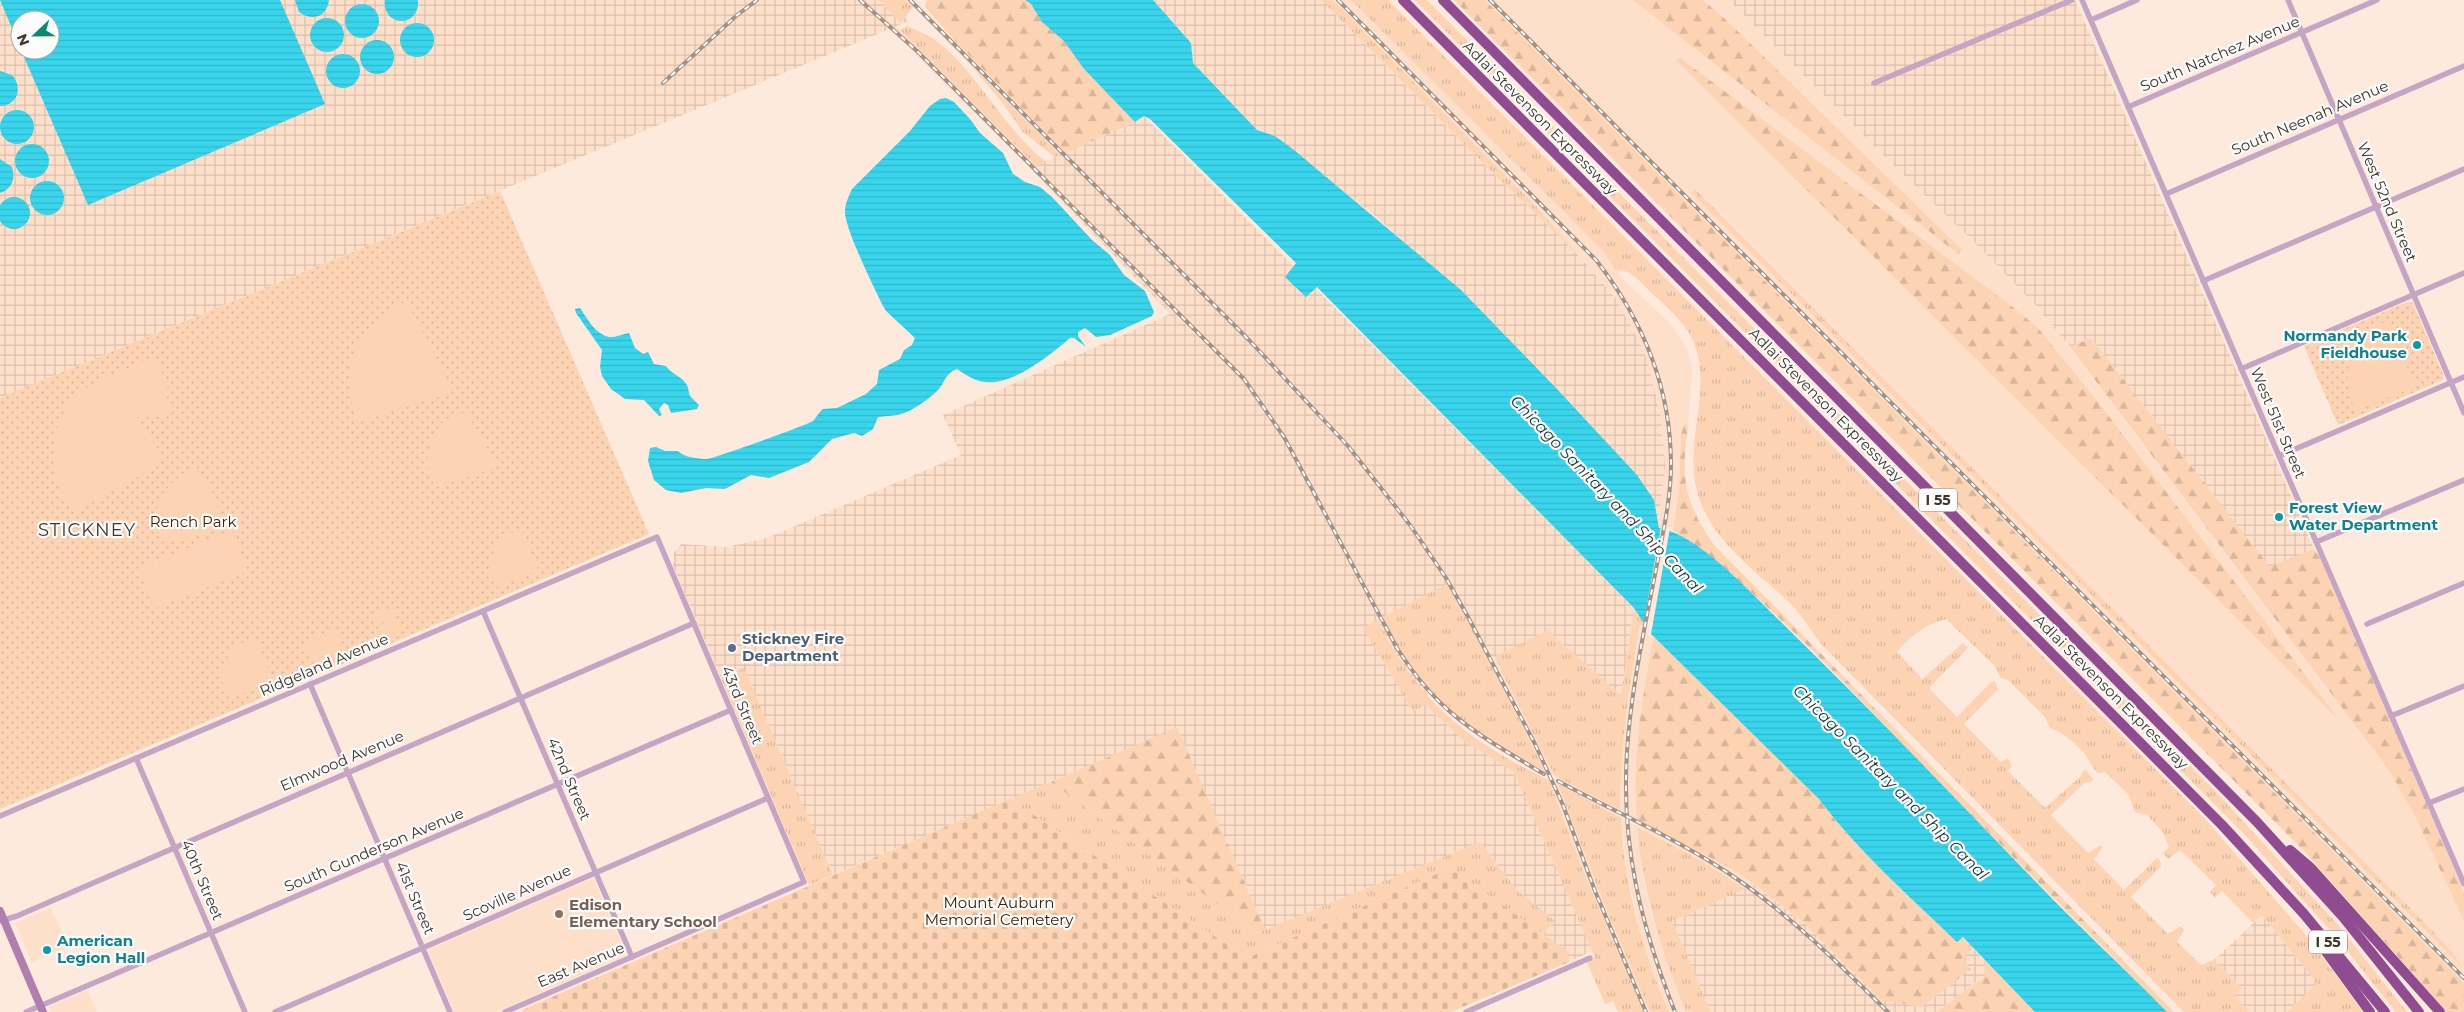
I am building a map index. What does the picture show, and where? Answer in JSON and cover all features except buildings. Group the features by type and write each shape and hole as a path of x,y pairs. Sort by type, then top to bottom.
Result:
{"highway":[{"name":"Adlai Stevenson Expressway","path":"1403,0 2269,874 2340,956 2385,1012"},
{"name":"Adlai Stevenson Expressway","path":"1444,0 2258,822 2343,917 2419,1012"},
{"path":"2258,822 2311,868 2440,1012"},
{"path":"2269,874 2370,1012"}],"main road":[{"path":"0,911 2,920 42,1009"}],"street":[{"path":"1874,83 2072,0"},
{"name":"West 51st Street","path":"2082,0 2464,884"},
{"path":"2091,20 2137,0"},
{"name":"West 52nd Street","path":"2288,0 2464,413"},
{"name":"South Natchez Avenue","path":"2128,107 2377,0"},
{"name":"South Neenah Avenue","path":"2166,194 2464,66"},
{"path":"2204,281 2464,169"},
{"path":"2241,369 2464,273"},
{"path":"2279,456 2464,377"},
{"path":"2316,542 2464,480"},
{"name":"Ridgeland Avenue","path":"0,816 657,537"},
{"name":"43rd Street","path":"657,537 804,882"},
{"path":"2367,624 2464,583"},
{"name":"42nd Street","path":"483,611 632,957"},
{"name":"Elmwood Avenue","path":"2,920 174,848 694,623"},
{"name":"41st Street","path":"310,684 450,1012"},
{"path":"2392,716 2464,686"},
{"name":"South Gunderson Avenue","path":"26,1012 42,1009 731,710"},
{"name":"40th Street","path":"136,758 245,1012"},
{"path":"2429,803 2464,789"},
{"name":"Scoville Avenue","path":"275,1012 768,798"},
{"name":"East Avenue","path":"505,1012 804,882"},
{"path":"1466,1012 1479,1009 1590,958"}],"shaded area":[{"path":"0,0 888,0 909,21 0,398"},
{"path":"906,0 914,0 1066,153 1060,155"},
{"path":"1153,0 1321,0 1485,165 1579,256 1616,299 1642,347 1649,367 1661,417 1665,467 1658,520 1654,500 1637,475 1557,389 1411,248 1376,217 1275,136 1257,130 1193,63 1191,43"},
{"path":"1333,0 1351,0 1603,251 1623,279 1671,324 1681,338 1688,352 1692,368 1688,425 1684,424 1681,435 1679,490 1673,530 1659,528 1658,520 1662,495 1663,435 1656,394 1642,347 1616,299 1532,202"},
{"path":"1485,0 1729,0 1889,161 1973,241 2050,322 2389,770 2416,818 2464,921 2464,983","holes":["1695,189 2453,953 2463,967 1691,193"]},
{"path":"1729,0 2075,0 2314,549 2270,568 2091,338 2070,347 2037,307 1973,241 1889,161"},
{"path":"896,26 1036,166 1030,168 890,29"},
{"path":"1144,116 1634,608 1621,697 1548,630 1494,657 1427,695 1425,705 1464,741 1514,772 1592,951 1569,962 1568,952 1543,934 1555,921 1518,891 1480,842 1265,930 1177,728 833,875 744,669 721,678 673,566 674,552 681,544 726,547 767,538 961,455 943,415 1170,314 1030,168 1139,120"},
{"path":"1640,625 1644,626 1642,633 1654,637 1637,748 1724,865 1754,885 1745,889 1698,859 1638,827 1643,879 1649,907 1686,1012 1669,1012 1645,951 1628,878 1621,818 1559,785 1604,904 1650,1012 1644,1012 1583,871 1549,780 1556,783 1559,778 1620,809 1622,737","holes":["1620,810 1637,819 1637,826 1621,818"]},
{"path":"1494,657 1520,704 1555,776 1545,771 1489,660"},
{"name":"Edison Elementary School","path":"593,878 626,955 496,1012 454,1012 428,950"},
{"path":"1754,885 1804,923 1835,953 1971,969 1962,959 1973,948 1985,960 1984,976 1936,1012 1711,1012 1672,921"},
{"path":"51,908 68,946 32,962 15,923"},
{"path":"2262,915 2317,983 2287,1012 2250,1012 2234,996 2242,988 2214,960"},
{"path":"87,990 97,1012 51,1012 49,1007"}],"green space":[{"path":"878,0 906,0 913,7 901,23"},
{"path":"927,0 1025,0 1031,4 1042,22 1064,41 1084,69 1135,122 1066,153 955,41 925,7"},
{"path":"1321,0 1333,0 1532,202 1579,256 1485,165"},
{"path":"1351,0 1388,0 2206,820 2310,940 2363,1012 2287,1012 2317,983 2262,915 2253,923 2222,891 2215,898 2210,892 2216,885 2180,850 2168,859 2163,853 2169,847 2163,832 2147,815 2135,812 2129,795 2105,772 2098,773 2084,753 2065,735 2050,728 2045,717 2008,680 2001,678 1994,665 1946,619 1919,631 1897,652 1922,679 1963,643 1968,648 1929,688 1957,717 1991,682 1995,681 1998,689 1964,724 2001,762 2008,758 2012,766 2008,771 2045,808 2086,770 2093,779 2091,782 2084,783 2051,815 2088,853 2101,845 2102,848 2094,859 2124,890 2157,858 2160,860 2161,866 2131,897 2168,934 2181,926 2184,930 2177,942 2201,965 2214,960 2242,988 2234,996 2250,1012 2184,1012 1823,646 1791,604 1743,561 1721,537 1704,510 1696,488 1694,446 1699,404 1699,363 1694,343 1687,329 1636,278 1622,270 1616,270 1603,251"},
{"path":"1415,0 1427,0 2220,796 2338,925 2407,1012 2396,1012 2337,938 2245,835"},
{"path":"1454,0 1485,0 2464,983 2464,1012 2447,1012 2304,851"},
{"path":"1633,0 1703,0 1725,19 1962,250 1958,254"},
{"path":"907,26 935,40 953,56 967,70 1017,134 1046,162 1036,166 900,30"},
{"path":"1680,58 2037,327 2095,398 2340,721 1677,61"},
{"path":"969,63 1060,155 1055,157 1023,132 1001,101"},
{"path":"1695,189 2426,924 2453,953 2464,969 1691,193"},
{"name":"Rench Park","path":"500,191 649,534 0,809 0,398"},
{"path":"406,301 451,386 448,394 356,422 351,401 350,382 351,365 355,350 374,324 388,312"},
{"path":"2407,302 2412,302 2414,306 2443,374 2443,380 2338,425 2304,346"},
{"path":"2387,321 2414,383 2413,387 2356,411 2348,383 2351,358 2356,347 2364,337 2374,328"},
{"path":"2091,338 2270,567 2314,549 2320,558 2464,892 2464,921 2416,818 2389,770 2070,347"},
{"path":"150,359 157,362 168,387 165,393 173,412 162,417 137,417 162,456 160,464 75,512 61,492 54,464 55,438 63,413 80,393 96,382"},
{"path":"466,411 495,462 493,469 435,487 426,465 431,441 443,422"},
{"path":"1684,424 1688,425 1685,474 1690,501 1714,545 2174,1012 2167,1012 1975,819 1798,636 1737,580 1673,530 1679,490 1681,435"},
{"path":"196,466 216,499 222,519 218,525 206,533 167,543 160,531 157,508 167,488 175,480"},
{"path":"521,528 538,567 535,572 496,588 491,568 493,552 511,533"},
{"path":"232,530 248,571 154,609 138,568"},
{"path":"1447,584 1489,660 1545,771 1491,741 1449,710 1431,692 1415,671 1383,617"},
{"path":"393,607 397,616 377,625 372,615"},
{"path":"1634,608 1644,626 1640,625 1623,740 1620,810 1555,776 1494,657 1548,630 1621,696"},
{"path":"398,619 402,629 382,638 378,628"},
{"path":"1377,620 1410,674 1428,697 1448,716 1469,734 1493,750 1549,780 1583,871 1644,1012 1618,1012 1613,1001 1605,1004 1587,962 1595,958 1514,772 1464,741 1425,705 1413,712 1363,628"},
{"path":"335,628 347,657 316,670 304,642"},
{"path":"255,637 272,677 268,684 229,698 220,677 232,648"},
{"path":"1654,637 1819,799 1867,855 1902,891 1957,942 1962,937 1973,948 1962,959 1971,969 1922,1007 1881,1000 1804,923 1748,880 1724,865 1637,819 1636,773 1639,727"},
{"path":"744,668 833,875 809,885 721,678"},
{"path":"1177,727 1265,930 1257,933 1051,782"},
{"path":"1051,782 1257,933 1480,842 1518,891 1555,921 1543,934 1450,868 1247,958 1010,799"},
{"path":"1558,784 1621,818 1626,868 1636,917 1659,989 1669,1012 1650,1012 1604,904"},
{"name":"Mount Auburn Memorial Cemetery","path":"1010,799 1247,958 1450,868 1569,952 1569,962 1451,1012 523,1012 522,1010"},
{"path":"1637,827 1698,859 1745,889 1672,921 1711,1012 1686,1012 1654,921 1644,875"},
{"path":"1985,960 2035,1012 1936,1012 1984,977"}],"water":[{"path":"0,0 280,0 325,104 88,205 25,60 60,60 60,10 10,10 10,24"},
{"path":"295,0 329,0 328,6 322,14 309,17 299,12"},
{"path":"385,0 418,0 417,9 408,20 395,20 386,9"},
{"name":"Chicago Sanitary and Ship Canal","path":"1025,0 1153,0 1191,43 1193,63 1257,130 1275,136 1294,150 1461,290 1637,475 1654,500 1659,528 1691,542 1708,554 1741,583 1879,720 2051,898 2167,1012 2035,1012 1963,937 1957,942 1885,873 1819,799 1651,634 1634,608 1317,287 1306,297 1285,277 1296,263 1150,119 1144,116 1135,122 1084,69 1064,41 1042,22 1031,4"},
{"path":"362,4 369,5 374,9 378,14 378,28 374,33 369,37 362,38 355,37 350,33 346,28 345,21 346,14 350,9 355,5"},
{"path":"327,18 334,19 339,23 343,28 343,42 339,47 334,51 327,52 320,51 315,47 311,42 310,35 311,28 315,23 320,19"},
{"path":"417,23 424,24 429,28 433,33 433,47 429,52 424,56 417,57 410,56 405,52 401,47 400,40 401,33 405,28 410,24"},
{"path":"377,40 384,41 389,45 393,50 393,64 389,69 384,73 377,74 370,73 365,69 361,64 360,57 361,50 365,45 370,41"},
{"path":"343,54 350,55 355,59 359,64 359,78 355,83 350,87 343,88 336,87 331,83 327,78 326,71 327,64 331,59 336,55"},
{"path":"0,71 12,75 18,90 15,99 11,103 0,106"},
{"path":"946,98 954,102 980,133 1003,153 1013,174 1025,182 1040,187 1053,198 1092,240 1110,255 1124,275 1145,291 1154,312 1152,316 1110,335 1096,337 1085,328 1078,332 1078,336 1086,347 1074,338 1070,338 1030,368 996,382 981,381 957,369 947,376 936,392 913,409 903,414 878,417 873,429 862,436 854,433 832,439 809,462 769,478 751,475 725,489 706,488 681,493 666,490 654,480 648,461 650,448 656,447 665,451 678,451 687,456 707,459 813,421 823,409 837,408 866,394 877,384 879,370 900,359 904,350 912,345 915,338 886,311 882,304 854,244 846,220 845,209 852,189 910,131 930,106 940,99"},
{"path":"17,110 24,111 29,115 33,120 33,134 29,139 24,143 17,144 10,143 5,139 1,134 0,127 1,120 5,115 10,111"},
{"path":"32,144 39,145 44,149 48,154 48,168 44,173 39,177 32,178 25,177 20,173 16,168 15,161 16,154 20,149 25,145"},
{"path":"0,159 12,167 13,179 8,189 0,193"},
{"path":"47,181 54,182 59,186 63,191 63,205 59,210 54,214 47,215 40,214 35,210 31,205 30,198 31,191 35,186 40,182"},
{"path":"14,197 26,201 30,213 26,225 14,229 2,225 -2,213 2,201"},
{"path":"580,308 600,333 611,337 629,333 635,348 643,354 648,352 654,364 666,366 685,382 690,396 699,405 697,409 671,413 668,405 664,403 659,409 662,415 659,416 644,400 625,399 611,389 602,376 600,367 602,350 576,313 575,309"}],"pier":[{"path":"1661,527 1670,528 1651,634 1648,634 1643,627"}],"railway":[{"path":"663,83 736,16 757,0"},
{"path":"860,0 917,51 1244,379 1284,437 1397,648 1413,671 1445,707 1462,722 1544,774"},
{"path":"910,0 1249,340 1348,446 1410,525 1446,578 1535,744 1563,805 1595,891 1646,1012"},
{"path":"1338,0 1596,260 1628,307 1651,356 1660,382 1670,437 1671,477 1665,524 1632,703 1626,787 1627,820 1636,885 1652,948 1675,1012"},
{"path":"1490,0 2464,978"},
{"path":"1558,781 1694,852 1737,879 1797,926 1888,1012"}],"place":[{"name":"Normandy Park Fieldhouse","path":"2417,345"},
{"name":"Forest View Water Department","path":"2279,517"},
{"name":"Stickney Fire Department","path":"732,648"},
{"name":"Edison Elementary School","path":"559,914"},
{"name":"American Legion Hall","path":"47,950"}],"district":[{"name":"STICKNEY","path":"87,530"}]}
